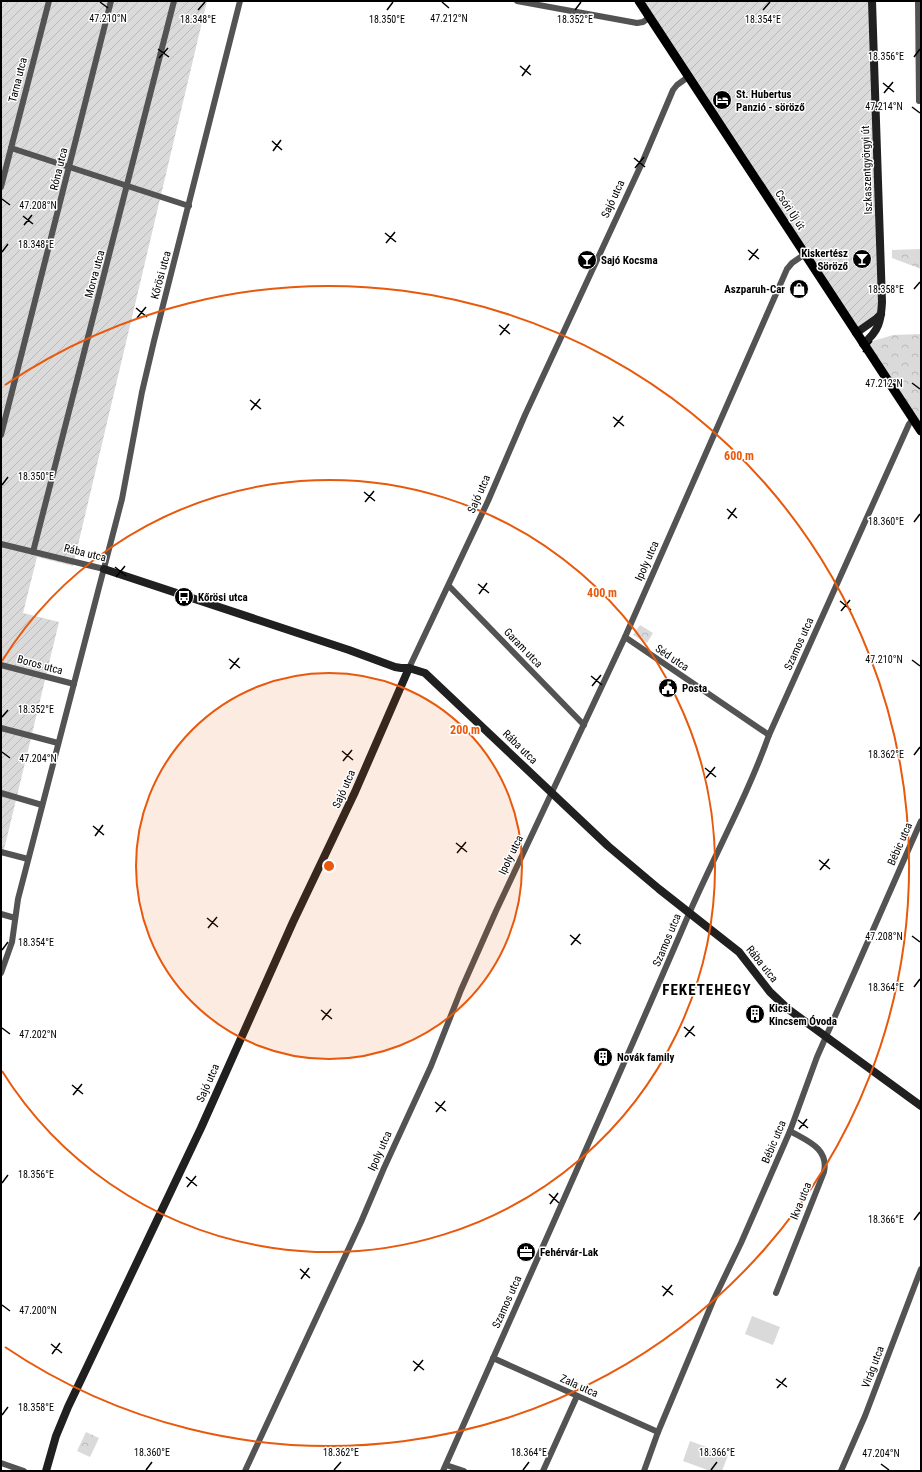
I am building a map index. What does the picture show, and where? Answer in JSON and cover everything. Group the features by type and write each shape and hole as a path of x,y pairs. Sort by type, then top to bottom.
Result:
{"main road":[{"name":"Csóri Új út","path":"639,1 921,431"}],"street":[{"name":"Tarna utca","path":"1,187 49,1"},
{"name":"Róna utca","path":"1,435 111,1"},
{"name":"Morva utca","path":"33,552 174,1"},
{"name":"Kőrösi utca","path":"1,973 12,942 15,918 28,859 122,500 146,378 240,1"},
{"path":"517,1 637,23 643,22 650,17"},
{"name":"Iszkaszentgyörgyi út","path":"863,344 875,333 880,321 882,302 872,1"},
{"path":"918,1 919,101"},
{"name":"Sajó utca","path":"46,1471 61,1424 85,1371 197,1135 293,922 355,792 409,668 488,501 525,416 642,163 673,90 688,76"},
{"path":"11,148 189,206"},
{"name":"Ipoly utca","path":"245,1471 356,1233 396,1140 431,1066 461,990 496,911 624,637 787,269 792,262 805,254"},
{"path":"856,333 872,323 881,314"},
{"name":"Szamos utca","path":"444,1468 651,1004 689,914 755,771 769,735 908,427 913,419"},
{"name":"Rába utca","path":"1,544 104,569 349,650 395,667 418,670 429,676 630,865 689,914 739,952 778,1001 921,1106"},
{"name":"Garam utca","path":"449,586 584,725"},
{"name":"Séd utca","path":"624,637 769,735"},
{"name":"Boros utca","path":"1,664 74,684"},
{"path":"1,728 58,743"},
{"path":"1,793 42,805"},
{"name":"Bébic utca","path":"644,1471 658,1432 713,1301 741,1243 790,1131 817,1057 921,821"},
{"path":"1,852 28,859"},
{"path":"1,914 15,918"},
{"name":"Ikva utca","path":"776,1293 826,1165 823,1153 790,1131"},
{"name":"Virág utca","path":"841,1471 865,1416 921,1270"},
{"name":"Zala utca","path":"493,1358 658,1432"},
{"path":"543,1471 577,1396"},
{"path":"1,1463 24,1471"},
{"path":"444,1468 464,1471"}],"green space":[{"path":"1,1 207,1 73,566 37,557 23,613 59,622 1,862"},
{"path":"639,1 872,1 882,309 856,333"},
{"path":"921,249 921,269 892,258 892,250"},
{"path":"921,334 921,431 863,344 893,335"},
{"path":"640,625 653,633 647,643 633,635"},
{"path":"752,1316 780,1327 773,1345 745,1334"},
{"path":"86,1432 99,1438 90,1457 77,1451"},
{"path":"690,1441 728,1455 722,1471 710,1471 683,1461"}],"place":[{"name":"St. Hubertus Panzió - söröző","path":"722,100"},
{"name":"Kiskertész Söröző","path":"862,259"},
{"name":"Sajó Kocsma","path":"587,260"},
{"name":"Aszparuh-Car","path":"799,289"},
{"name":"Kőrösi utca","path":"184,597"},
{"name":"Posta","path":"668,688"},
{"name":"Kicsi Kincsem Óvoda","path":"755,1014"},
{"name":"Novák family","path":"603,1057"},
{"name":"Fehérvár-Lak","path":"526,1252"}],"district":[{"name":"FEKETEHEGY","path":"707,990"}]}
